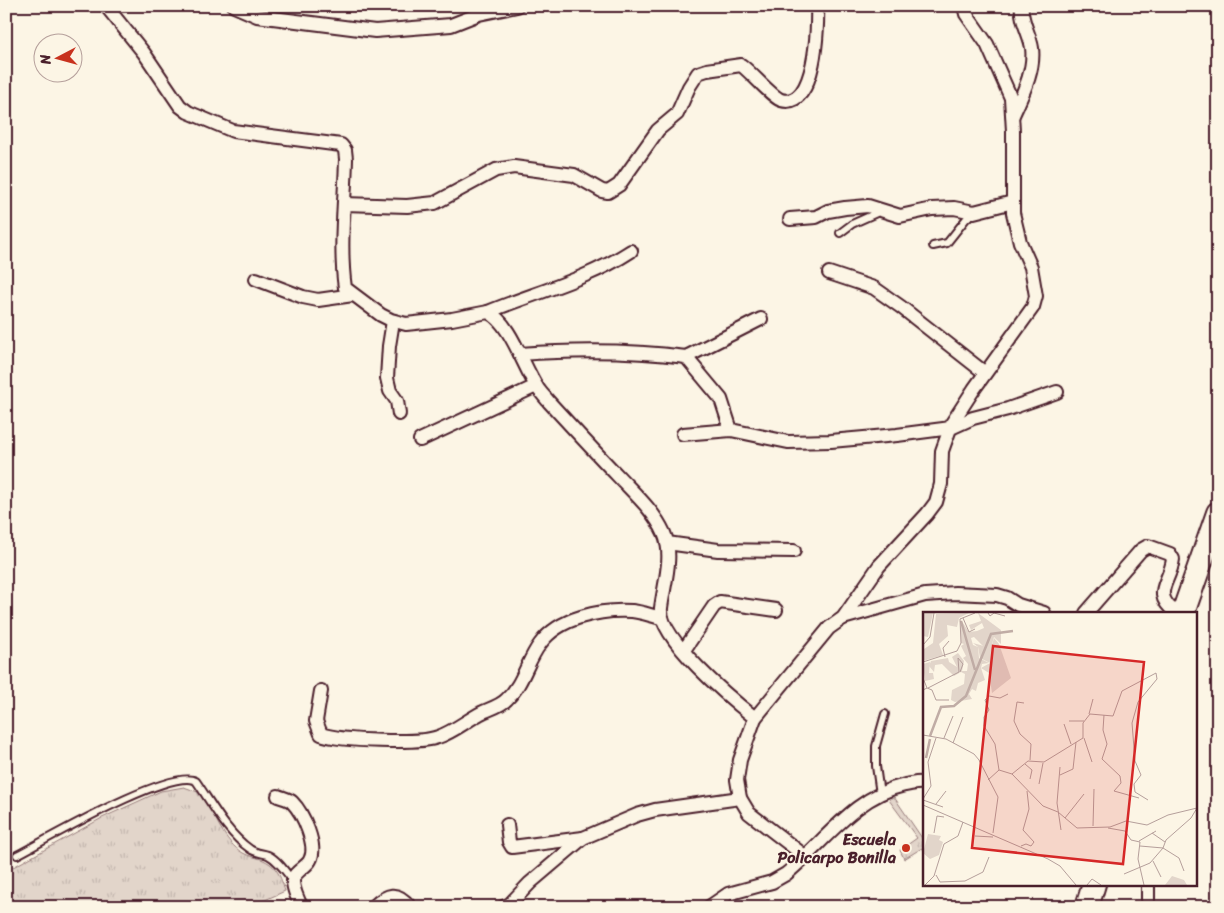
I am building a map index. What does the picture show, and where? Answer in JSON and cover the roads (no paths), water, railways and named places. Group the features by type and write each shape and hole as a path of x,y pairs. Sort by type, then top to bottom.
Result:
{"highway":[{"path":"1183,612 1218,513"},
{"path":"1087,907 1093,886"}],"street":[{"path":"106,6 144,53 180,106 188,112 233,130 341,145 345,150 346,159 344,204 345,288 393,321 417,324 488,312 581,277 630,251"},
{"path":"234,6 257,16 375,31 452,25 479,14 517,6"},
{"path":"344,204 407,206 435,204 496,170 514,168 574,175 602,191 608,192 619,185 658,130 677,114 688,87 698,73 741,65 779,99 789,100 799,94 804,89 813,69 818,6"},
{"path":"843,618 879,566 928,514 936,502 942,484 942,451 952,422 1033,307 1036,296 1031,267 1015,226 1013,202 1013,115 1010,98 1002,75 987,44 966,14 964,6"},
{"path":"1013,115 1024,90 1031,67 1032,50 1029,34 1022,16 1022,6"},
{"path":"790,219 816,217 828,211 868,206 900,216 932,209 954,208 974,212 1013,202"},
{"path":"829,273 874,288 985,373"},
{"path":"256,279 303,297 318,300 353,295"},
{"path":"488,312 497,317 520,354 536,386 548,402 641,500 657,520 667,543 665,586 661,609 667,631 726,694 754,718"},
{"path":"520,354 585,351 686,357 761,320"},
{"path":"393,321 387,378 390,391 397,401 399,414"},
{"path":"686,357 721,399 731,430"},
{"path":"420,440 536,386"},
{"path":"683,434 731,430 788,442 831,441 951,428 973,418 1008,409 1057,392"},
{"path":"667,543 718,550 794,551"},
{"path":"1087,612 1141,550 1148,546 1170,554 1173,559 1162,593 1168,607 1175,612"},
{"path":"806,857 749,813 740,798 737,780 740,760 754,718 828,628 843,618 925,595 956,593 996,595 1008,598 1018,605 1041,612"},
{"path":"684,650 714,606 720,602 776,610"},
{"path":"321,691 316,721 322,734 366,740 423,740 436,738 508,699 522,678 539,644 547,635 565,622 602,612 633,611 662,618"},
{"path":"709,907 728,894 772,882 786,874 855,809 880,794 898,786 923,783"},
{"path":"278,796 291,801 303,816 310,836 312,858 294,876 293,881 302,907"},
{"path":"507,825 508,842 512,847 583,838 638,815 655,810 740,798"},
{"path":"503,907 510,904 530,883 583,838"},
{"path":"1148,886 1148,900"},
{"path":"373,907 382,898 397,896 405,900 410,907"}],"lane":[{"path":"840,232 852,224 883,211"},
{"path":"933,246 947,243 974,212"},
{"path":"880,794 876,766 876,746 885,714"},
{"path":"17,856 146,790 164,783 192,779 229,828 243,843 251,851 270,856 293,881"}],"place":[{"name":"Escuela Policarpo Bonilla","path":"906,848"}]}
